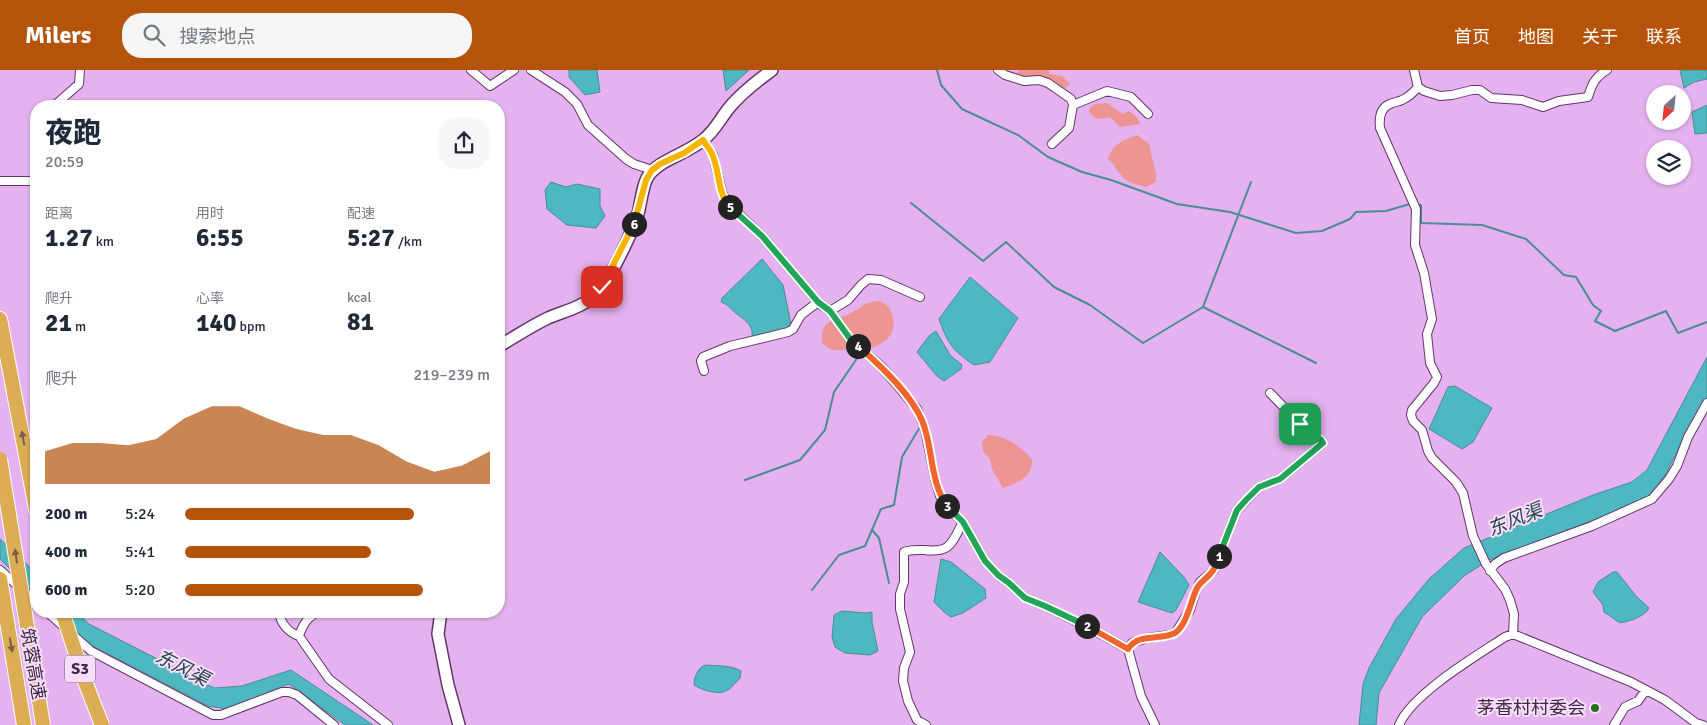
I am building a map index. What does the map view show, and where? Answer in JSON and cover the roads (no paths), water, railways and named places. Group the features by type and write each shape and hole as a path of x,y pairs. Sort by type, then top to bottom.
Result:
{"highway":[{"path":"0,319 30,475"},
{"name":"筑蓉高速","path":"0,459 43,725"},
{"name":"筑蓉高速","path":"0,580 24,725"},
{"name":"S3","path":"64,618 84,679 102,725"}],"street":[{"path":"61,100 79,84 80,70"},
{"path":"471,70 490,86 514,70"},
{"path":"531,70 565,92 577,104 588,124 626,159 652,170"},
{"path":"505,343 547,319 584,304 597,294 629,236 637,217 646,180 652,170 660,164 684,153 703,140 716,128 728,108 772,70"},
{"path":"998,70 1005,75 1024,81 1040,80 1048,83 1070,99 1073,105 1069,128 1052,144"},
{"path":"1414,70 1418,87 1440,96 1480,90 1491,98 1522,100 1543,107 1588,97 1592,85 1598,76 1607,70"},
{"path":"1418,87 1411,95 1400,102 1389,104 1382,110 1379,120 1380,128 1414,204 1415,244 1424,273 1432,319 1427,334 1430,363 1437,377 1412,410 1411,415 1413,421 1422,430 1432,458 1456,482 1463,493 1473,536 1488,568 1505,589 1510,600 1514,614 1513,634"},
{"path":"1073,105 1108,91 1131,97 1148,114"},
{"path":"703,140 712,155 727,203 762,236 818,302 830,311 851,340 882,367 917,409 925,429 940,496 949,509 963,522 985,561 1025,598 1090,628 1128,649 1142,696 1155,725"},
{"path":"0,181 30,181"},
{"path":"830,311 848,300 861,284 868,279 880,280 920,296"},
{"path":"704,371 701,361 703,357 730,346 788,332 793,329 801,315 818,302"},
{"path":"1128,649 1132,643 1176,632 1190,610 1200,582 1213,571 1237,510 1259,487 1280,479 1323,443 1300,424 1270,393"},
{"path":"1488,568 1504,558 1592,526 1652,499 1677,466 1688,437 1707,403"},
{"path":"926,725 917,720 908,701 903,681 904,668 910,652 900,609 900,594 904,582 904,552 911,549 937,552 945,550 952,542 963,522"},
{"path":"0,570 30,597"},
{"path":"54,618 91,651 213,715 221,714 282,692 297,695 334,725"},
{"path":"280,618 292,634 299,636 329,679 388,725"},
{"path":"299,636 308,618"},
{"path":"440,618 438,634 448,685 459,725"},
{"path":"1399,725 1410,706 1438,683 1505,636 1513,634 1630,682 1665,700 1696,723 1703,725"},
{"path":"1614,725 1625,708 1638,701 1646,690"}],"waterway":[{"path":"937,70 941,85 962,109 1018,135 1048,157 1082,172 1111,180 1177,204 1230,212 1296,233 1322,231 1350,219 1356,212 1386,211 1410,204"},
{"path":"911,203 983,261 1006,242 1054,287 1090,305 1143,343 1203,307 1251,182"},
{"path":"1418,205 1421,205 1421,223 1482,225 1526,239 1564,275 1576,277 1593,305 1601,311 1595,321 1615,331 1666,311 1678,333 1707,322"},
{"path":"1203,307 1316,363"},
{"path":"817,308 826,312"},
{"path":"858,350 898,392"},
{"path":"745,480 800,460 825,430 834,392 860,354"},
{"path":"812,590 839,555 865,546 881,509 894,505 902,457 920,427"},
{"path":"872,530 879,538 889,583"}],"place":[{"name":"茅香村村委会","path":"1595,708"}],"water label":[{"name":"东风渠","path":"1515,520"},
{"name":"东风渠","path":"182,668"}]}
